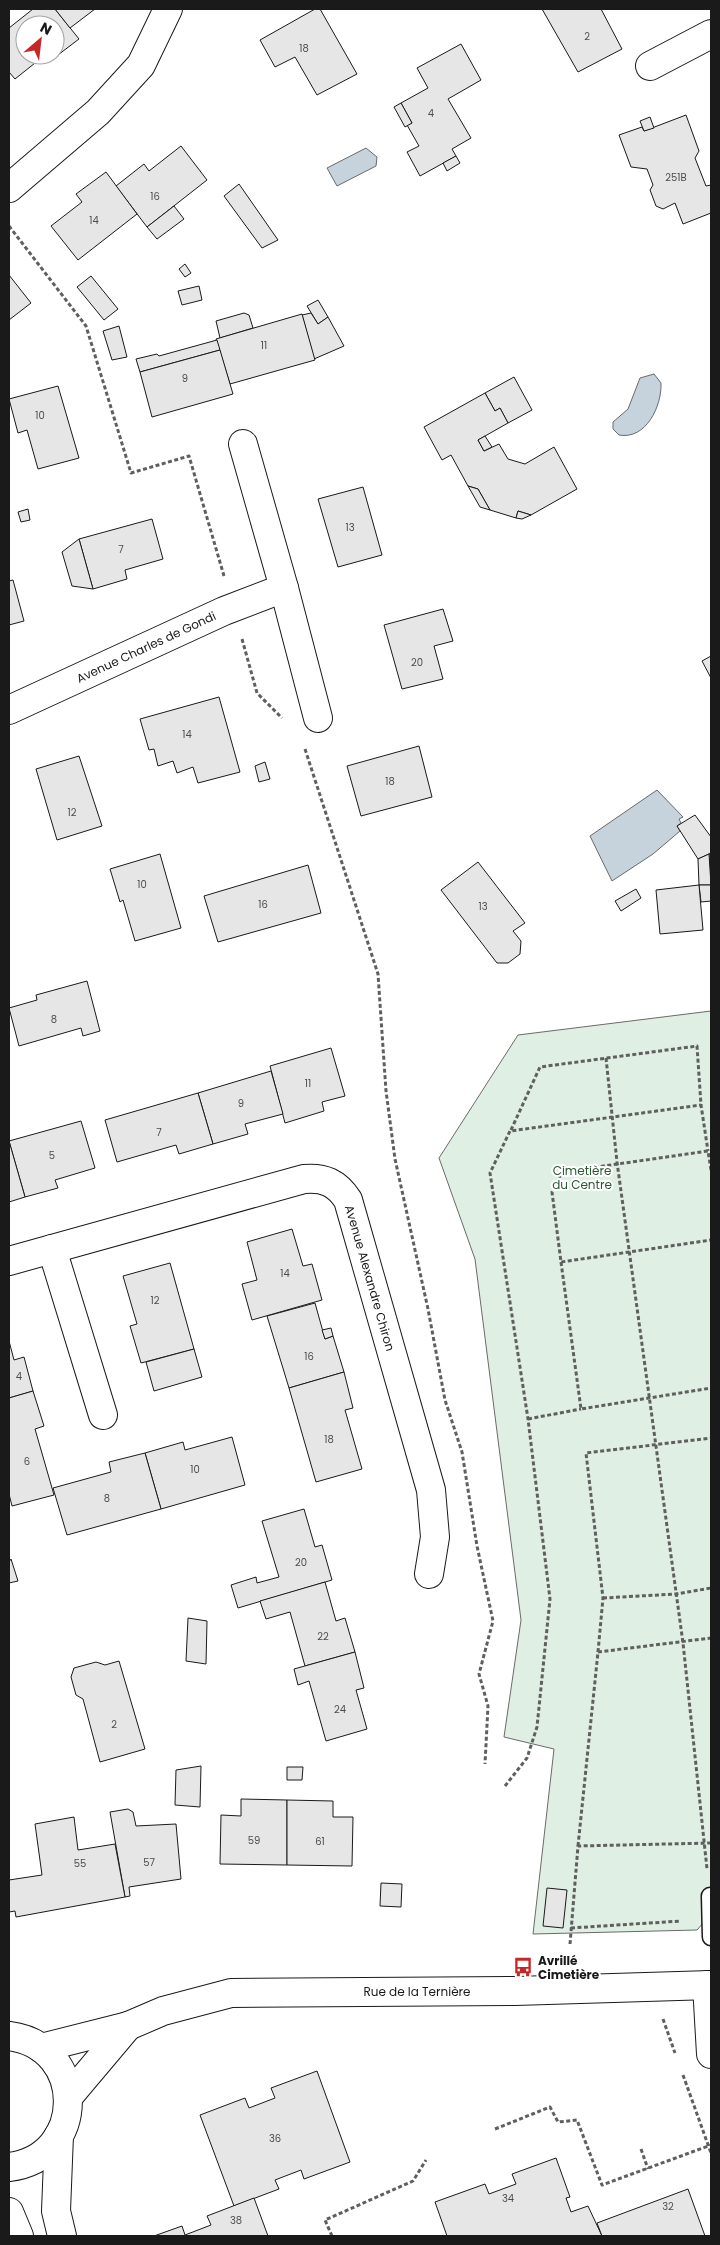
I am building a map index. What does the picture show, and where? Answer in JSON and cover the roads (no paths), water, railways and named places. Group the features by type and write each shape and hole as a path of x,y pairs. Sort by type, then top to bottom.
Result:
{"street":[{"path":"9,188 98,112 141,64 168,9"},
{"path":"650,66 711,34"},
{"path":"243,444 284,588 318,718"},
{"name":"Avenue Charles de Gondi","path":"9,710 233,607 284,588"},
{"name":"Avenue Alexandre Chiron","path":"9,1261 304,1180 324,1180 337,1187 348,1200 431,1490 435,1537 429,1574"},
{"path":"52,1249 103,1415"},
{"path":"709,1985 711,2054"},
{"name":"Rue de la Ternière","path":"40,2048 128,2026 163,2011 231,1993 516,1991 709,1985"},
{"name":"Rue de la Ternière","path":"68,2096 128,2026"},
{"path":"9,2036 21,2038 40,2048 53,2059 62,2072 68,2096 66,2117 59,2135 48,2149 34,2160 9,2167"},
{"path":"59,2135 56,2211 62,2236"},
{"path":"9,2212 19,2236"}],"lane":[{"path":"710,1896 711,1938"}],"place":[{"name":"Avrillé Cimetière","path":"523,1967"}],"park label":[{"name":"Cimetière du Centre","path":"582,1177"}]}
